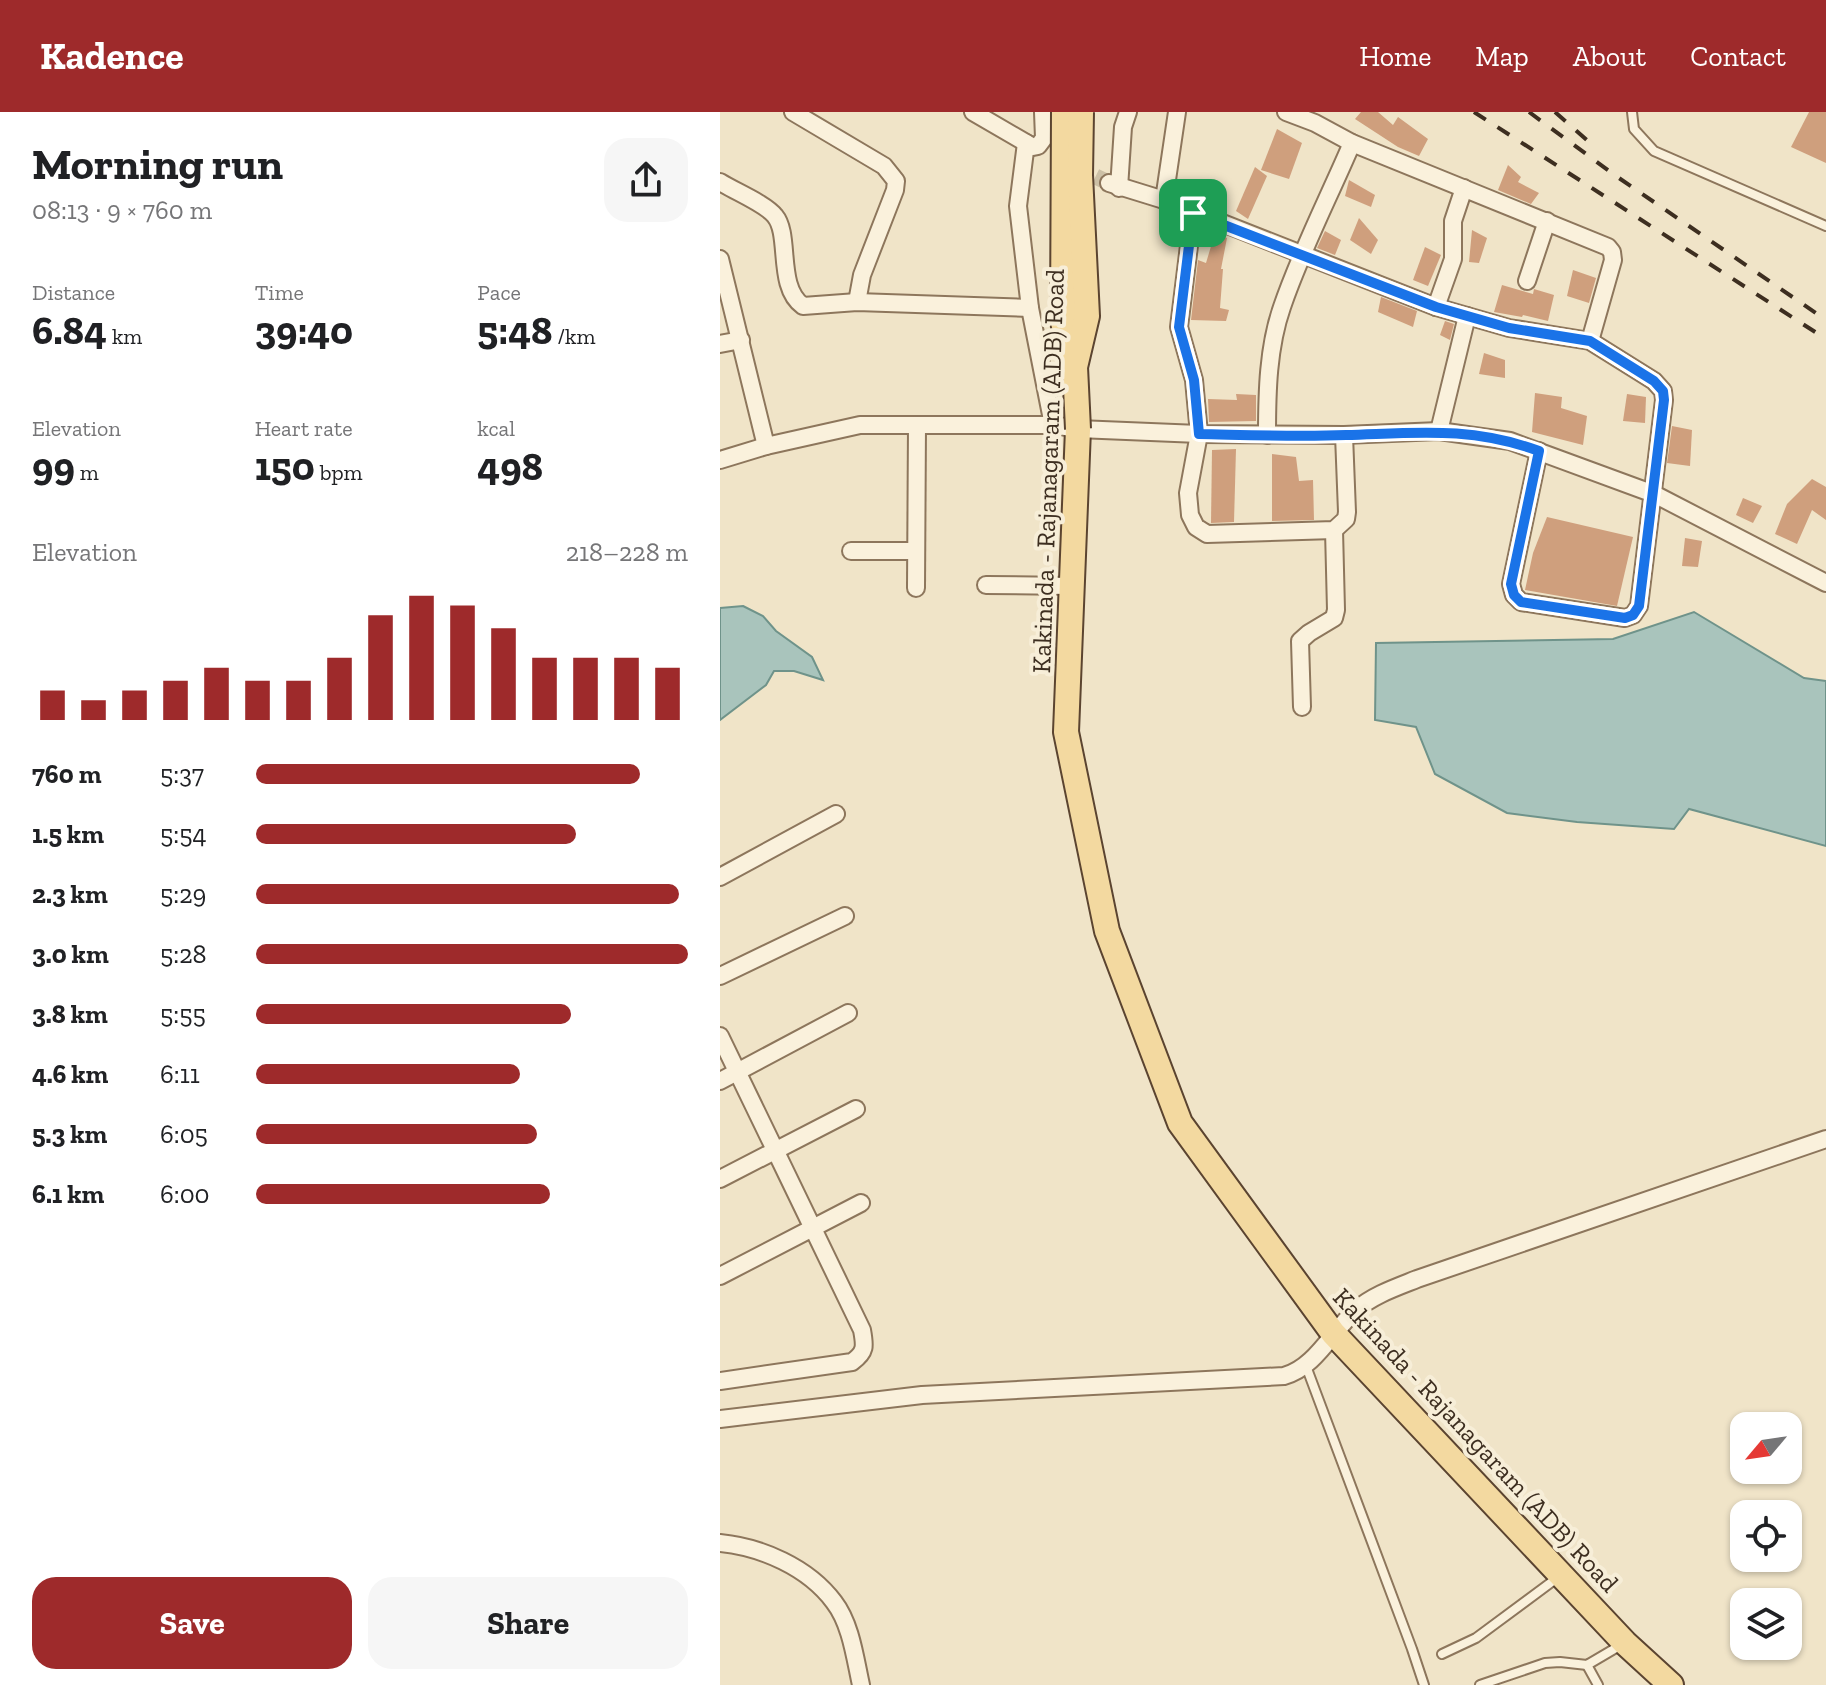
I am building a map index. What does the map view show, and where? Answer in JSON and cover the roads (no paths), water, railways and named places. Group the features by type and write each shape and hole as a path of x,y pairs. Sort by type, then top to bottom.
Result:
{"main road":[{"path":"1064,112 1063,322 1075,367"},
{"name":"Kakinada - Rajanagaram (ADB) Road","path":"1081,112 1080,175 1087,316 1075,367 1078,429 1066,732 1107,931 1180,1123 1333,1333 1625,1643 1671,1685"}],"street":[{"path":"793,112 884,166 896,181 862,275 857,302"},
{"path":"973,112 1030,145 1055,150 1069,164"},
{"path":"1030,145 1038,146 1044,138 1043,112"},
{"path":"1128,112 1114,186 1164,200 1436,307 1509,328 1590,341 1654,381 1663,391 1654,494 1639,606 1633,615 1625,618 1521,602 1514,595 1511,584 1539,451"},
{"path":"1164,200 1177,112"},
{"path":"1286,112 1352,143 1603,243 1612,252 1613,260 1590,341"},
{"path":"1267,435 1267,394 1281,309 1352,143"},
{"path":"1030,145 1018,206 1030,308 1053,425"},
{"path":"724,185 777,218 785,267 798,302 809,307 857,302 1030,308"},
{"path":"1436,307 1453,259 1453,221 1464,188"},
{"path":"1193,213 1179,327 1194,380 1199,434 1188,493 1190,515 1196,527 1207,534 1334,530 1342,524 1347,512 1344,435"},
{"path":"1527,281 1547,221"},
{"path":"720,259 766,446"},
{"path":"1439,431 1467,316"},
{"path":"720,344 741,340"},
{"path":"720,460 851,426 1053,425 1078,429 1267,435 1439,431 1510,441 1654,494 1826,583"},
{"path":"916,588 917,426"},
{"path":"1302,707 1300,641 1334,618 1336,610 1334,530"},
{"path":"851,551 916,551"},
{"path":"986,585 1072,586"},
{"path":"720,877 836,814"},
{"path":"720,976 845,916"},
{"path":"720,1081 848,1013"},
{"path":"720,1036 862,1330 865,1347 862,1355 852,1362 720,1381"},
{"path":"720,1179 856,1109"},
{"path":"720,1419 922,1395 1284,1376 1306,1366 1358,1308 1417,1279 1826,1139"},
{"path":"720,1276 861,1203"},
{"path":"720,1543 745,1545 773,1556 815,1583 836,1603 852,1641 861,1685"}],"lane":[{"path":"1632,112 1634,129 1654,151 1826,226"},
{"path":"1306,1366 1424,1685"},
{"path":"1442,1654 1476,1638 1561,1575"},
{"path":"1480,1685 1545,1663 1587,1665 1625,1643"},
{"path":"1587,1665 1598,1685"}],"water":[{"path":"743,606 763,616 776,631 812,657 823,680 794,671 774,671 766,685 720,720 720,608"},
{"path":"1694,612 1804,678 1826,681 1826,846 1689,809 1674,829 1507,813 1435,774 1416,727 1375,720 1376,643 1613,639"}],"tunnel":[{"path":"1074,166 1109,183"}],"railway":[{"path":"1474,112 1826,339"},
{"path":"1529,112 1616,176 1826,320"},
{"path":"1555,112 1597,149"}]}
